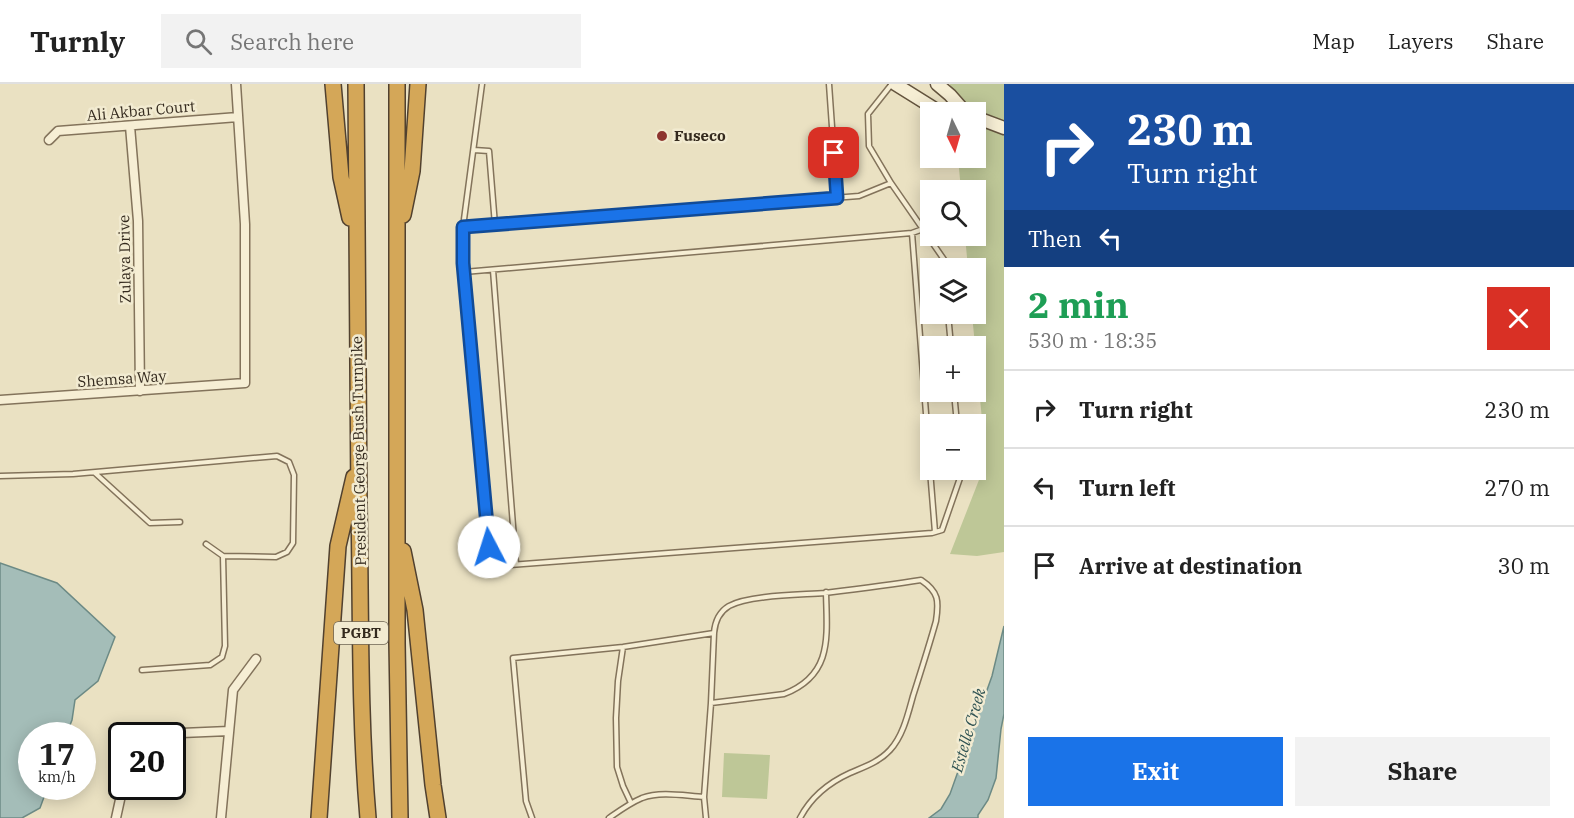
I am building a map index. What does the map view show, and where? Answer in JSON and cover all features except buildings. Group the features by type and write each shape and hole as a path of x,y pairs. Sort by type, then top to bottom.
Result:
{"highway":[{"path":"333,84 342,187 356,247"},
{"name":"President George Bush Turnpike","path":"356,84 362,685 368,818"},
{"name":"PGBT","path":"397,84 397,676 400,818"},
{"path":"397,244 412,171 418,84"},
{"path":"319,818 338,546 359,447"},
{"path":"397,516 415,610 438,818"}],"street":[{"path":"236,84 238,117"},
{"path":"893,84 923,102"},
{"path":"937,84 957,102"},
{"name":"Ali Akbar Court","path":"49,140 58,131 238,117"},
{"name":"Shemsa Way","path":"0,400 245,383 246,224 238,117"},
{"path":"986,121 1004,128"},
{"name":"Zulaya Drive","path":"130,126 138,221 140,391"},
{"path":"221,818 233,690 256,659"},
{"path":"186,733 230,731"},
{"path":"116,818 120,800"}],"lane":[{"path":"482,84 463,227 464,272 489,547 494,560 510,565 935,532 942,530 959,480"},
{"path":"829,84 837,198"},
{"path":"893,84 868,114 869,146 920,225"},
{"path":"474,150 489,151 495,225"},
{"path":"463,227 859,196 891,183"},
{"path":"464,272 912,233 920,230"},
{"path":"912,233 926,414"},
{"path":"493,270 516,564"},
{"path":"0,476 73,474 277,456 289,462 294,476 293,543 287,552 276,557 223,556 206,544"},
{"path":"94,472 150,523 180,522"},
{"path":"931,480 935,532"},
{"path":"142,670 210,665 222,657 225,646 223,556"},
{"path":"706,818 704,797 714,633 715,623 722,611 736,603 751,599 921,580 936,594 938,606 936,621 905,722 897,740 879,760 832,783 807,804 800,818"},
{"path":"711,704 784,694 793,691 809,678 820,664 827,637 826,592"},
{"path":"532,818 526,801 513,658 623,647 714,633"},
{"path":"623,647 616,709 617,767 631,803"},
{"path":"609,818 631,803 656,795 704,797"}],"green space":[{"path":"950,84 1004,84 1004,552 977,556 950,554 979,480 986,480 986,414 981,414 980,402 986,402 986,336 974,336 973,324 986,324 986,258 967,258 966,246 986,246 986,180 960,180 959,168 986,168 986,102 952,102"},
{"path":"724,753 770,755 767,799 722,797"}],"water":[{"path":"0,563 57,583 115,637 98,681 75,700 71,722 18,722 18,800 43,800 40,808 22,818 0,818"},
{"path":"1004,626 1004,714 996,778 988,800 978,818 929,818 941,809 950,794 992,676"}],"place":[{"name":"Fuseco","path":"662,136"}],"route":[{"path":"489,547 463,263 463,227 837,198 834,153"}],"water label":[{"name":"Estelle Creek","path":"968,730"}]}
